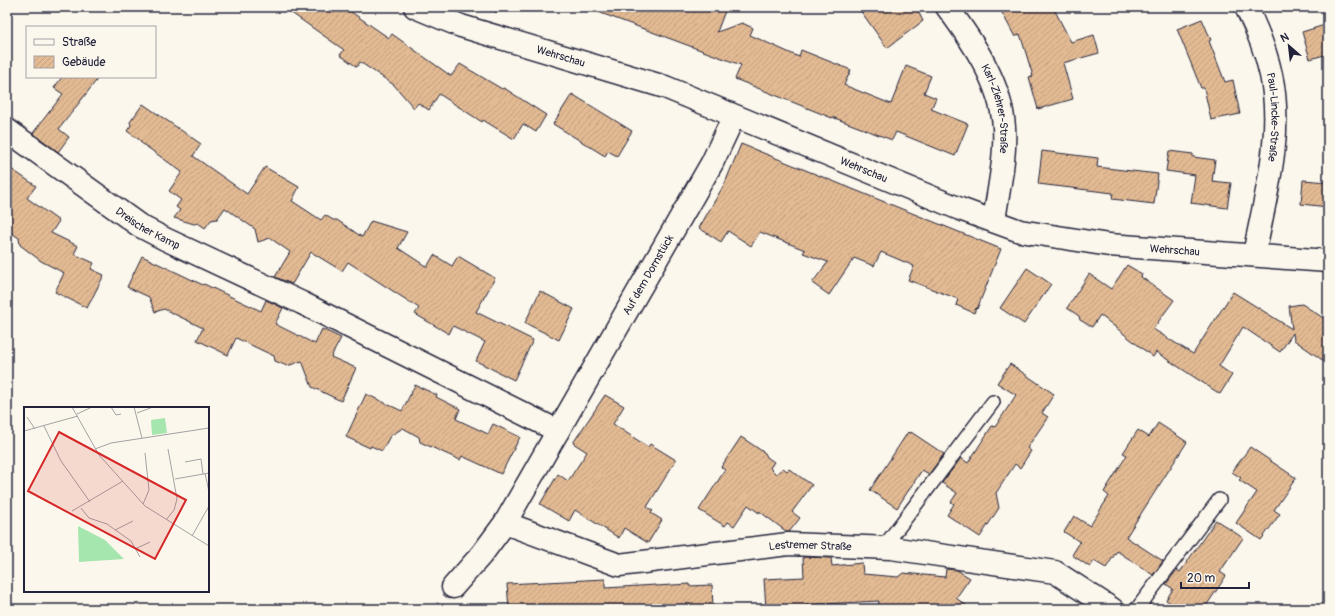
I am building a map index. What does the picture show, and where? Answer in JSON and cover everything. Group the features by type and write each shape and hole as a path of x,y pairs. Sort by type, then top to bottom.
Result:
{"street":[{"name":"Wehrschau","path":"415,7 461,26 665,87 960,209 1020,231 1109,244 1328,261"},
{"name":"Karl-Ziehrer-Straße","path":"947,7 962,27 979,55 1000,102 1004,127 1003,160 994,221"},
{"name":"Paul-Lincke-Straße","path":"1246,7 1265,50 1275,102 1275,134 1271,165 1254,255"},
{"name":"Auf dem Dornstück","path":"453,588 505,524 712,163 734,116"},
{"name":"Dreischer Kamp","path":"7,130 140,226 165,240 302,303 558,431"},
{"name":"Lestremer Straße","path":"505,524 619,565 788,544 891,548 1055,572 1112,609"}],"lane":[{"path":"884,548 993,402"},
{"path":"1137,609 1219,500"}],"building":[{"path":"283,7 344,7 389,38 392,34 451,76 460,64 502,89 504,88 546,115 536,132 523,124 514,139 483,120 482,122 439,94 429,110 418,103 414,108 394,85 360,62 357,67 340,55 344,50"},
{"path":"591,7 715,7 725,11 717,32 742,23 753,28 750,35 799,57 801,50 851,70 844,85 891,104 906,66 931,76 924,93 936,98 931,109 968,124 955,156 896,132 892,140 832,118 735,79 741,65 590,9"},
{"path":"858,7 916,7 923,21 887,48"},
{"path":"999,7 1053,7 1071,42 1094,35 1099,53 1063,63 1073,99 1038,109 1029,77 1033,76 1020,34 1015,37"},
{"path":"1202,19 1211,40 1209,41 1225,82 1233,80 1240,114 1211,120 1204,88 1201,88 1177,29"},
{"path":"1328,24 1328,54 1310,59 1302,32"},
{"path":"61,78 98,78 59,129 69,137 58,152 33,133 63,94 54,88"},
{"path":"572,94 632,131 617,156 608,151 605,156 553,124"},
{"path":"143,104 201,144 193,156 247,194 265,167 299,187 292,201 321,220 325,215 333,220 337,220 362,237 371,221 407,232 398,248 427,267 434,255 452,266 458,256 495,278 476,312 533,340 514,380 476,361 485,342 453,326 449,334 415,314 419,308 348,262 342,271 311,252 292,284 275,277 290,252 270,238 258,242 255,229 225,208 217,219 211,220 205,228 198,223 194,224 174,218 180,210 176,207 181,200 169,191 182,172 127,131 131,125 130,122"},
{"path":"741,144 1001,249 977,309 976,308 974,313 956,305 958,299 908,280 914,266 881,252 874,266 854,258 829,295 812,283 828,262 803,253 805,250 760,232 751,246 728,231 721,242 699,228 725,183"},
{"path":"1042,151 1098,158 1097,167 1158,174 1154,204 1112,199 1113,193 1038,184"},
{"path":"1169,151 1193,154 1193,157 1215,160 1212,181 1231,183 1227,208 1191,203 1195,175 1166,171"},
{"path":"7,166 36,186 27,198 59,221 51,233 78,246 74,254 94,263 91,269 104,275 87,308 55,292 64,273 41,261 20,245 19,238 7,230"},
{"path":"1303,180 1328,182 1328,207 1301,204"},
{"path":"142,256 261,311 266,300 283,308 275,324 315,344 322,329 341,338 331,357 356,368 341,401 312,387 302,361 287,366 275,361 274,356 236,338 228,355 197,340 203,328 164,309 155,312 149,297 127,287"},
{"path":"1127,265 1142,274 1141,277 1174,300 1153,329 1193,354 1233,292 1292,329 1289,306 1302,304 1328,321 1328,364 1294,340 1293,333 1280,352 1243,327 1219,366 1232,375 1220,394 1156,352 1153,357 1100,315 1092,327 1080,320 1079,316 1067,308 1089,274 1111,289"},
{"path":"1027,268 1051,284 1024,324 1000,308"},
{"path":"540,291 574,309 559,340 525,323"},
{"path":"1010,364 1054,394 1042,413 1048,417 1027,448 1031,451 1020,468 1015,464 996,493 999,508 980,537 947,515 954,504 951,502 957,493 942,483 961,458 968,463 992,426 995,427 1016,395 997,383"},
{"path":"415,385 437,395 436,397 460,409 456,419 488,434 493,424 520,437 501,474 462,456 460,460 420,442 419,437 403,428 390,436 382,451 371,446 370,448 346,437 366,394 402,411"},
{"path":"605,395 624,406 613,424 648,447 650,444 676,460 647,507 653,511 651,513 662,520 648,543 624,528 619,538 575,510 569,521 540,504 558,474 568,481 587,452 573,443"},
{"path":"1158,423 1187,442 1126,537 1163,561 1153,575 1117,551 1106,568 1094,561 1090,567 1072,555 1080,542 1064,532 1074,516 1090,526 1109,496 1104,492 1127,455 1123,453 1138,430 1149,437"},
{"path":"908,432 910,434 911,432 944,454 929,474 922,470 897,508 870,490"},
{"path":"741,437 765,453 767,457 774,462 770,468 776,474 783,468 787,471 789,469 812,485 792,512 800,518 789,532 748,505 734,526 728,522 725,526 699,510 725,470 721,467"},
{"path":"1250,447 1296,478 1274,510 1280,514 1261,540 1236,523 1257,492 1239,480 1241,478 1232,472"},
{"path":"1216,520 1243,538 1220,572 1226,576 1204,609 1179,609 1166,600 1173,589 1166,584 1177,570 1180,572"},
{"path":"803,557 831,558 832,566 862,563 863,574 898,577 903,573 945,577 946,569 957,570 970,578 956,598 971,609 894,609 878,606 879,601 805,605 805,609 766,609 764,579 804,577"},
{"path":"605,579 605,588 689,584 689,586 712,585 713,609 509,609 507,584"}]}
